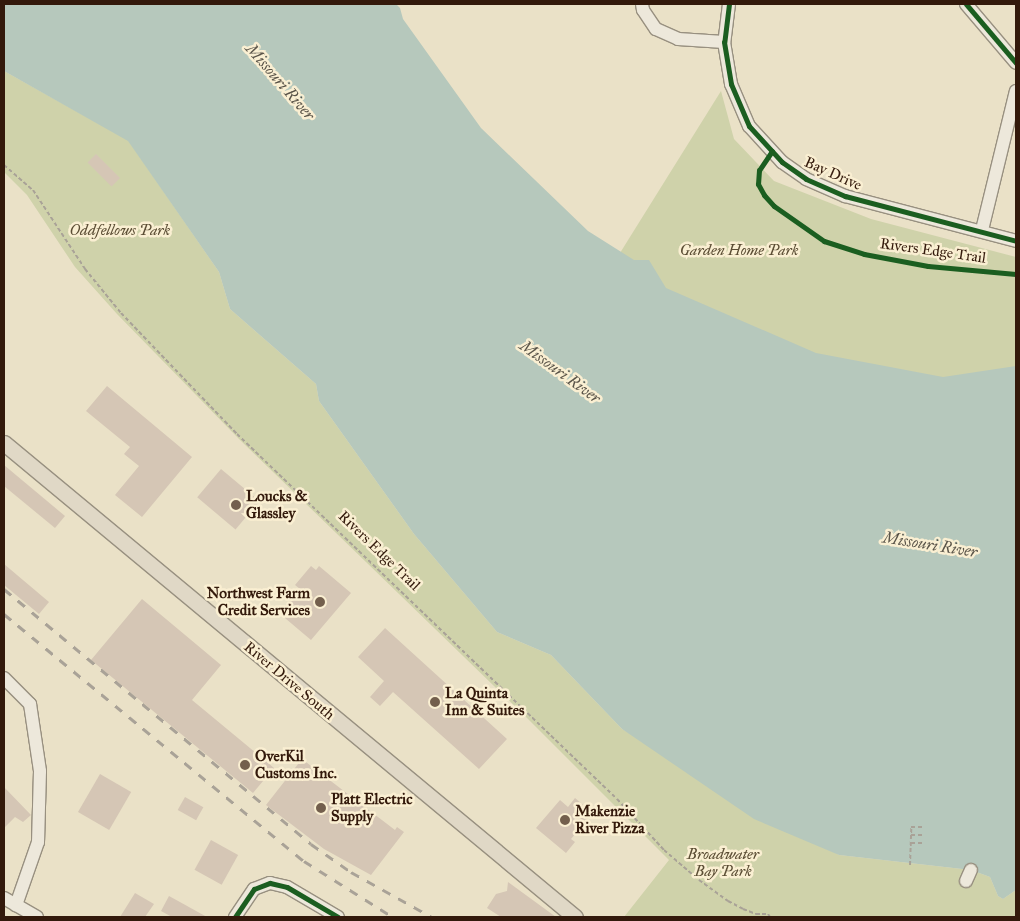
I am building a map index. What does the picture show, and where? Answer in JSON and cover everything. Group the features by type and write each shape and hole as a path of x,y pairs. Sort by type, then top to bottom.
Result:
{"main road":[{"name":"River Drive South","path":"4,443 575,917"}],"street":[{"path":"642,4 643,10 656,29 678,39 724,42"},
{"name":"Bay Drive","path":"729,4 724,42 731,84 749,126 782,162 806,179 845,196 1016,240"},
{"path":"966,4 1016,63"},
{"path":"982,230 1016,91"},
{"path":"4,678 30,704 40,771 38,842 16,905"},
{"path":"235,917 254,890 270,883 286,887 338,917"},
{"path":"4,898 37,917"}],"path":[{"path":"910,865 911,827 923,826"},
{"path":"911,835 923,836"},
{"path":"911,843 923,843"}],"green space":[{"name":"Broadwater Bay Park","path":"4,71 128,140 219,272 230,309 316,384 319,401 414,534 497,632 551,655 622,729 839,855 971,870 990,877 998,896 1003,899 1016,890 1016,917 624,917 669,860 523,714 239,439 117,314 75,267 27,195 4,172"},
{"name":"Garden Home Park","path":"721,91 734,139 774,181 871,219 1016,257 1016,378 872,378 704,320 615,261"}],"water":[{"name":"Missouri River","path":"4,4 396,4 400,8 403,19 481,128 588,231 634,260 649,260 666,288 816,353 943,377 1016,366 1016,890 1003,899 998,896 990,877 971,870 839,855 754,819 622,729 551,655 497,632 414,534 319,401 316,384 230,309 219,272 128,141 4,71"}],"building":[{"path":"96,154 120,178 112,187 88,162"},
{"path":"107,386 192,457 142,517 115,495 139,466 124,454 130,447 86,411"},
{"path":"4,465 65,516 55,528 4,486"},
{"path":"221,469 259,501 236,529 197,497"},
{"path":"4,564 49,602 39,614 4,585"},
{"path":"311,566 316,570 319,566 351,593 311,640 279,613 300,589 295,585"},
{"path":"142,599 221,665 192,700 274,768 253,793 91,660"},
{"name":"La Quinta Inn & Suites","path":"385,628 507,739 479,769 393,692 380,706 370,697 384,681 358,657"},
{"path":"302,759 395,830 397,827 404,832 371,875 324,849 266,805"},
{"path":"100,774 131,792 109,830 78,812"},
{"path":"4,787 31,815 23,822 15,817 4,828"},
{"path":"185,797 203,807 196,820 178,810"},
{"name":"Makenzie River Pizza","path":"575,798 593,813 571,839 575,842 566,853 536,828 560,800 568,807"},
{"path":"211,840 238,855 222,885 195,870"},
{"path":"508,882 556,917 501,917 487,908 496,894 507,891"},
{"path":"135,893 154,904 145,917 120,917"},
{"path":"169,896 207,917 172,917 161,911"}],"railway":[{"path":"4,589 311,844 351,872 432,917"},
{"path":"4,614 304,861 393,917"}],"cycle path":[{"path":"729,4 724,42 731,84 749,126 782,162 806,179 845,196 1016,241"},
{"path":"966,4 1016,63"},
{"name":"Rivers Edge Trail","path":"772,151 759,170 758,184 764,195 774,206 824,241 864,254 928,266 1016,274"},
{"path":"235,917 254,889 270,883 287,887 338,917"}],"place":[{"name":"Loucks & Glassley","path":"236,505"},
{"name":"Northwest Farm Credit Services","path":"320,602"},
{"name":"La Quinta Inn & Suites","path":"435,702"},
{"name":"OverKil Customs Inc.","path":"245,765"},
{"name":"Platt Electric Supply","path":"321,808"},
{"name":"Makenzie River Pizza","path":"565,820"}],"park label":[{"name":"Oddfellows Park","path":"120,231"}]}
